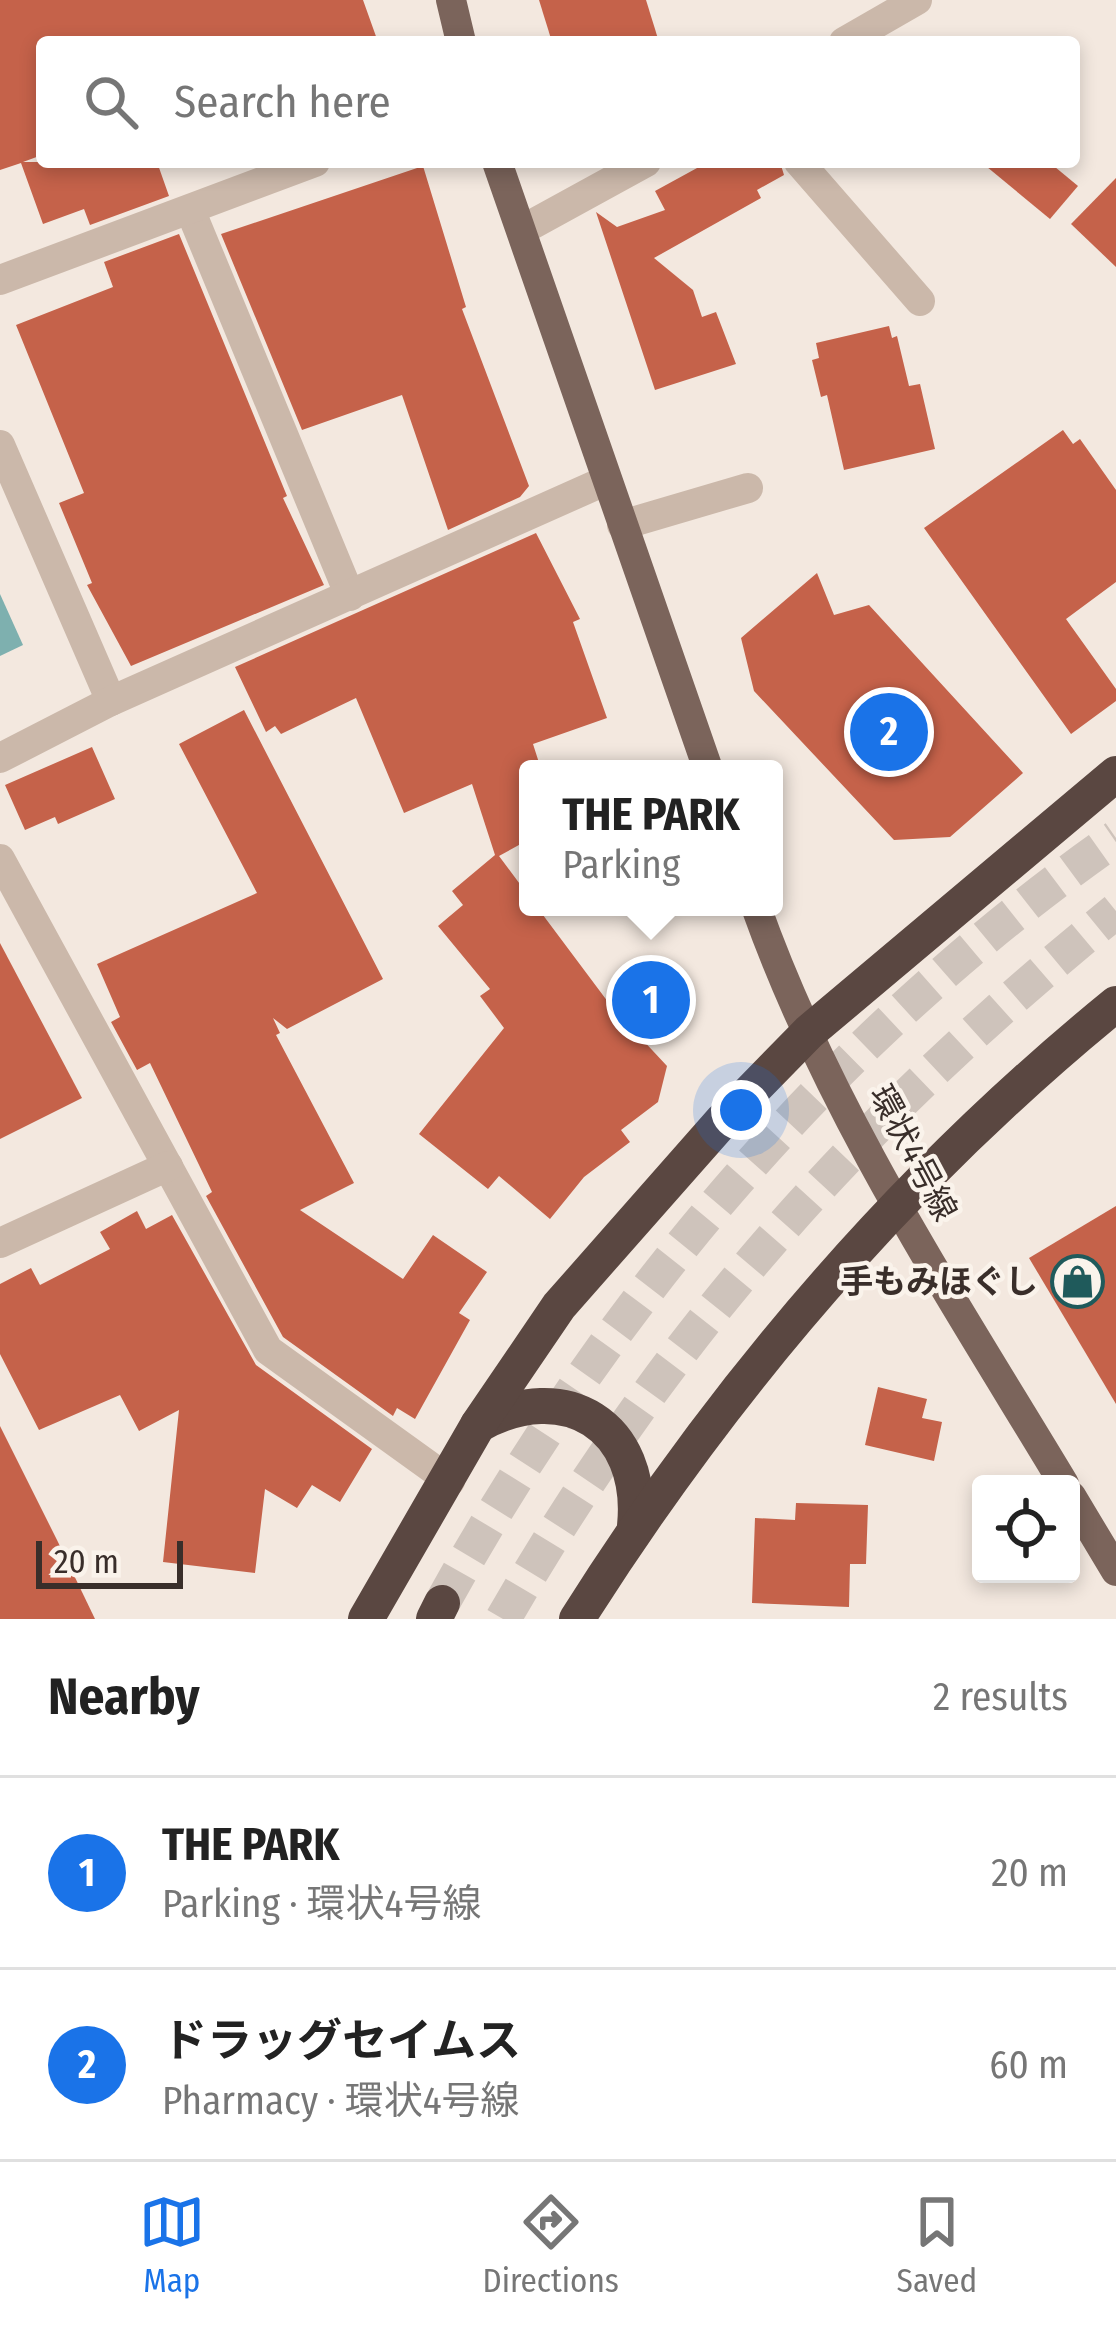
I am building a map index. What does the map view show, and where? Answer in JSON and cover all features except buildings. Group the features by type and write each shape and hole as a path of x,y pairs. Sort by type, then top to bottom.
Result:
{"highway":[{"path":"367,1619 478,1425 559,1306 722,1120 809,1032 1116,774"},
{"path":"577,1619 718,1408 896,1204 1043,1063 1116,1004"},
{"path":"478,1425 501,1412 531,1405 587,1415 610,1432 628,1456 638,1499 635,1526"}],"main road":[{"path":"451,0 459,36"},
{"path":"499,168 705,760"},
{"name":"環状4号線","path":"761,916 809,1032 896,1204 1059,1475"},
{"path":"1080,1511 1116,1571"}],"street":[{"path":"854,36 916,0"},
{"path":"0,280 300,168"},
{"path":"522,230 635,168"},
{"path":"804,168 920,301"},
{"path":"191,212 350,596"},
{"path":"0,445 111,701"},
{"path":"0,758 111,701 607,480"},
{"path":"622,525 748,488"},
{"path":"0,860 268,1350 450,1480"},
{"path":"0,1243 168,1166"}],"water":[{"path":"0,594 23,645 0,656"}],"tunnel":[{"path":"442,1603 577,1385 736,1182 823,1087 915,998 1013,915 1116,838"},
{"path":"503,1619 632,1417 775,1235 936,1068 1116,911"}],"place":[{"name":"ドラッグセイムス","path":"889,732"},
{"name":"THE PARK","path":"651,1000"},
{"name":"手もみほぐし","path":"1077,1282"}]}
